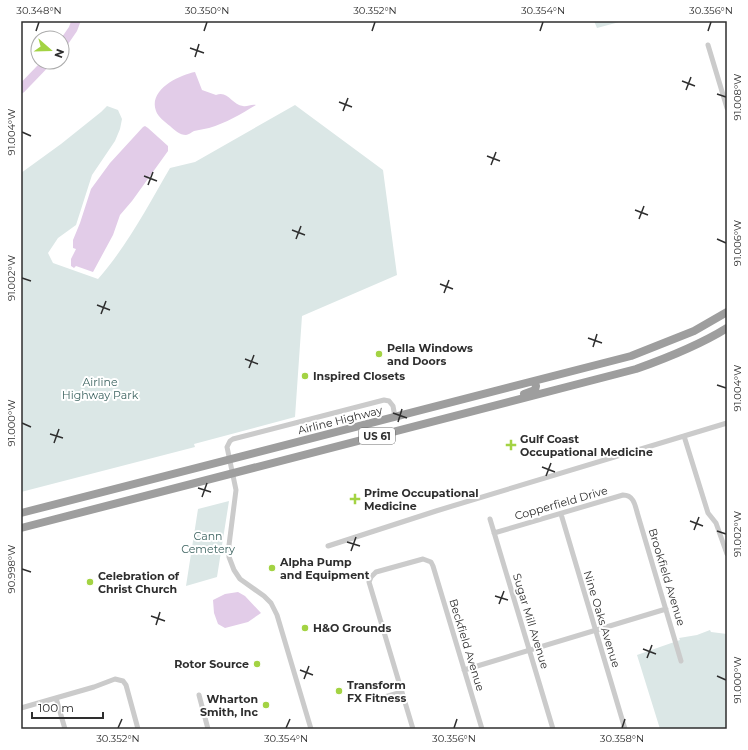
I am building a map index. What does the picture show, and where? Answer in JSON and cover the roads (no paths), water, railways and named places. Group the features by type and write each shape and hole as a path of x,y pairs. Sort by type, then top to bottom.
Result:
{"highway":[{"name":"Airline Highway","path":"21,513 632,356 694,330 727,312"},
{"name":"US 61","path":"21,528 636,370 706,341 727,328"},
{"path":"435,421 466,409 531,392 535,389 534,381"},
{"path":"42,508 45,521"}],"street":[{"path":"708,45 727,108"},
{"path":"311,729 277,615 271,603 264,596 240,579 229,558 228,545 236,490 227,447 233,439 384,400 389,401 393,406 395,417"},
{"path":"328,546 436,510 727,423"},
{"path":"684,436 708,513 716,523 727,554"},
{"name":"Copperfield Drive","path":"494,533 623,495 630,496 633,500"},
{"name":"Brookfield Avenue","path":"633,500 681,661"},
{"name":"Nine Oaks Avenue","path":"561,514 625,729"},
{"name":"Sugar Mill Avenue","path":"490,518 553,729"},
{"name":"Beckfield Avenue","path":"402,692 369,582 371,577 376,572 419,559 428,560 433,566 482,729"},
{"path":"464,670 666,610"},
{"path":"21,708 94,687 111,680 120,680 126,685 138,729"},
{"path":"374,700 402,692 413,729"},
{"path":"198,695 208,729"},
{"path":"56,698 65,729"}],"waterway":[{"path":"70,33 76,21"},
{"path":"21,89 39,70"}],"place":[{"name":"Pella Windows and Doors","path":"379,354"},
{"name":"Inspired Closets","path":"305,376"},
{"name":"Gulf Coast Occupational Medicine","path":"511,445"},
{"name":"Prime Occupational Medicine","path":"355,499"},
{"name":"Alpha Pump and Equipment","path":"272,568"},
{"name":"Celebration of Christ Church","path":"90,582"},
{"name":"H&O Grounds","path":"305,628"},
{"name":"Rotor Source","path":"257,664"},
{"name":"Transform FX Fitness","path":"339,691"},
{"name":"Wharton Smith, Inc","path":"266,705"}],"park label":[{"name":"Airline Highway Park","path":"100,388"},
{"name":"Cann Cemetery","path":"208,542"}]}
